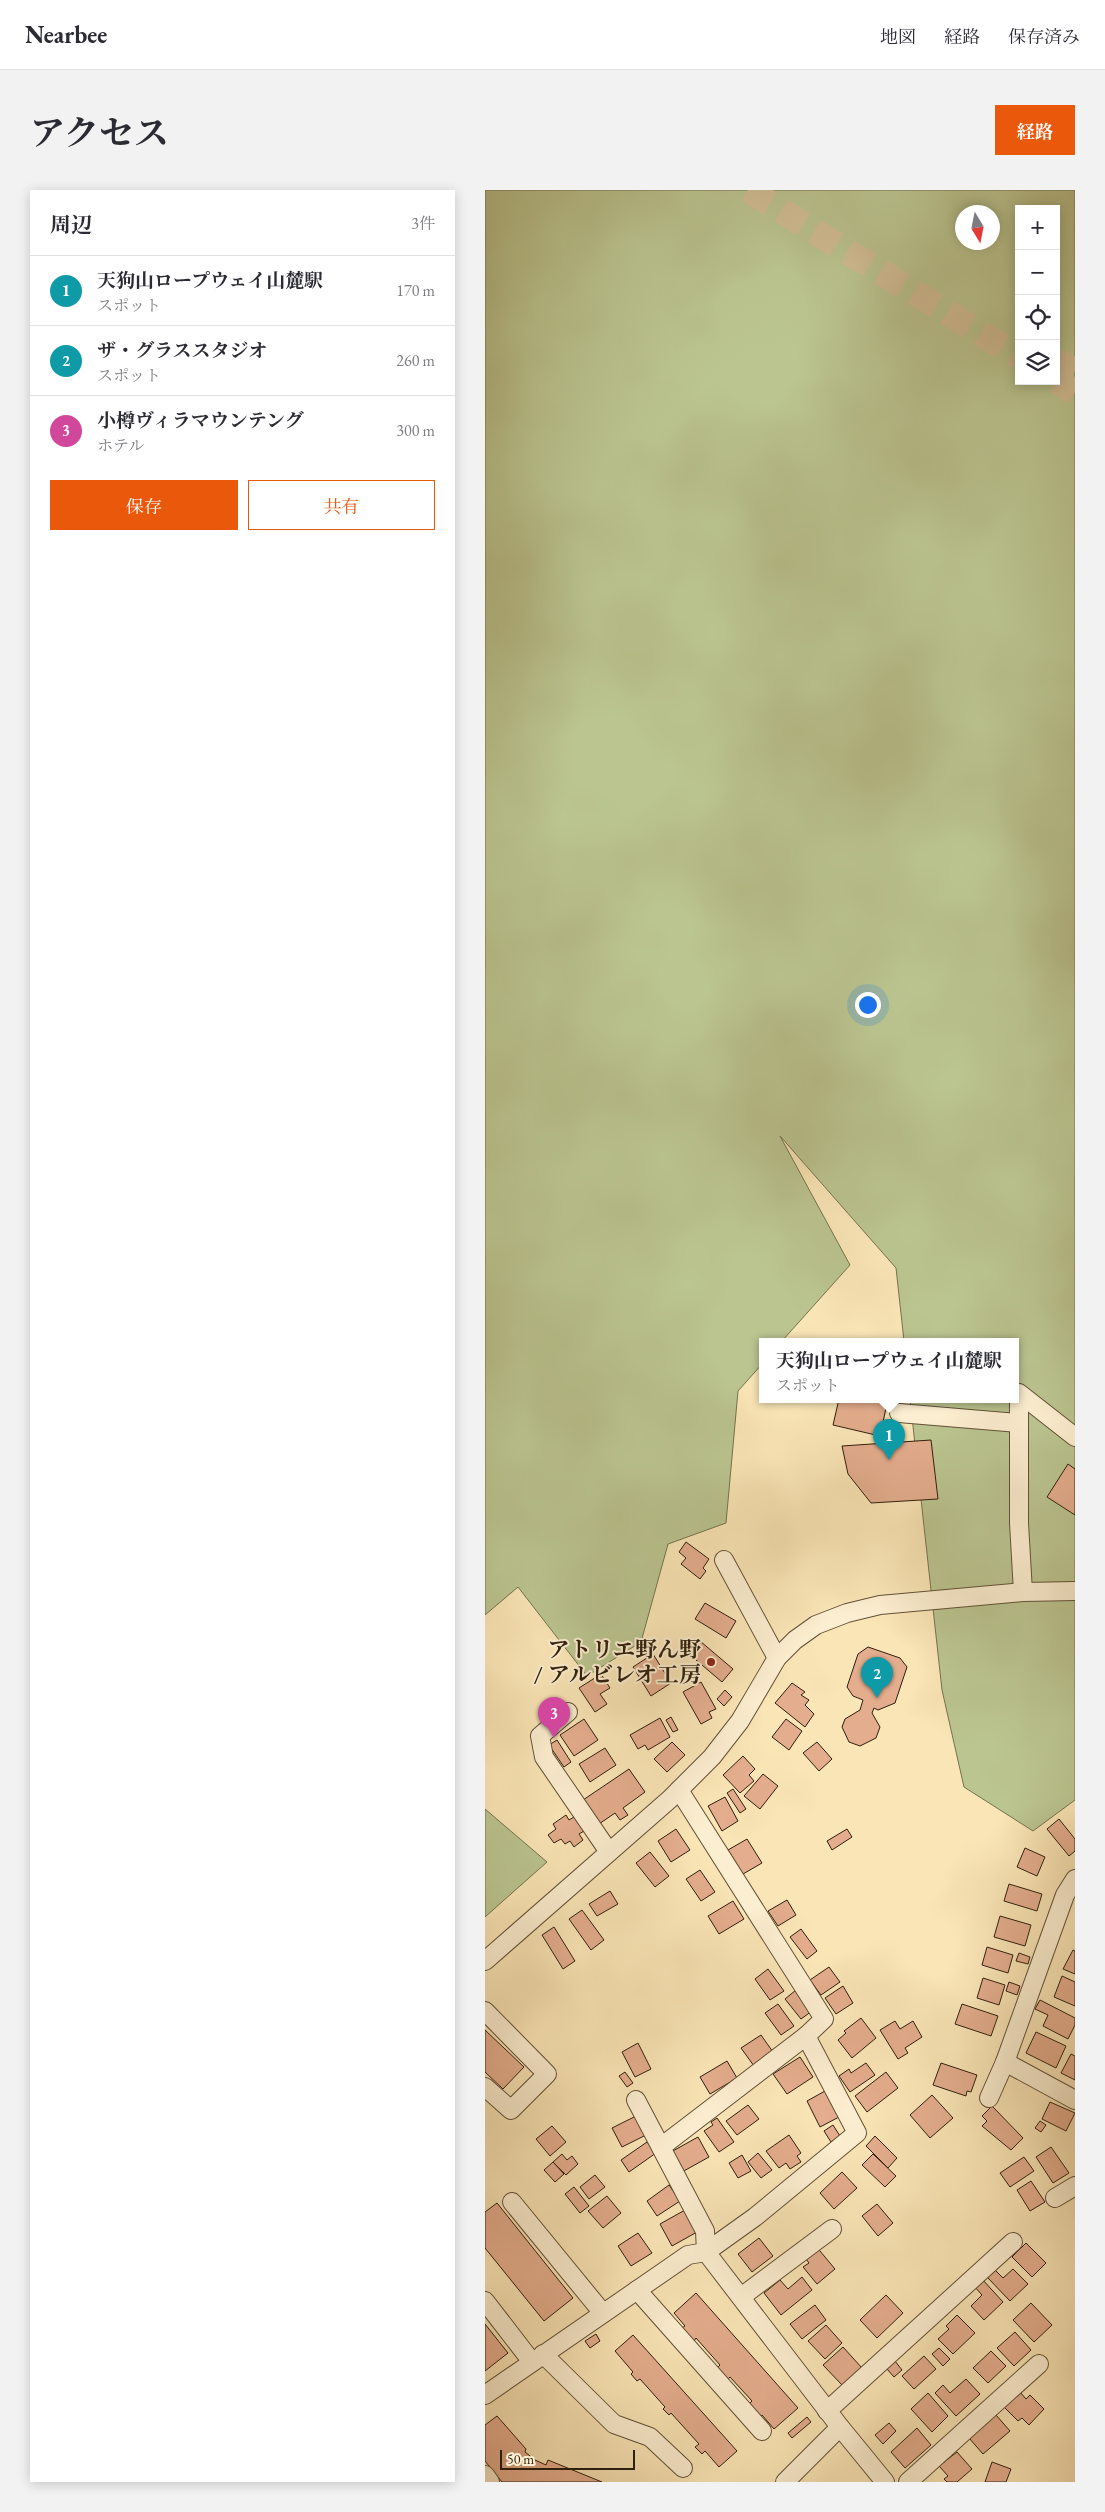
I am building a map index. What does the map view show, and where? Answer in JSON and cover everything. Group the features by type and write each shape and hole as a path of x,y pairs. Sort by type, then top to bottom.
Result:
{"street":[{"path":"1023,1592 1019,1393 1075,1437"},
{"path":"899,1412 1019,1423"},
{"path":"724,1560 777,1658"},
{"path":"485,1962 679,1790 712,1757 740,1722 777,1658 795,1640 816,1625 847,1613 880,1605 1023,1592 1075,1591"},
{"path":"568,1712 539,1736 544,1758 609,1852"},
{"path":"661,2148 807,2036 824,2019 679,1790"},
{"path":"989,2098 1070,1897 1075,1879"},
{"path":"485,2011 547,2074 511,2110 485,2087"},
{"path":"485,2395 602,2312 688,2255 706,2252 755,2216 857,2133 807,2036"},
{"path":"1005,2062 1075,2100"},
{"path":"636,2100 705,2231 706,2252 840,2427 885,2482"},
{"path":"1055,2198 1075,2186"},
{"path":"512,2202 602,2312"},
{"path":"741,2297 832,2229"},
{"path":"827,2410 1013,2242"},
{"path":"637,2290 762,2430"},
{"path":"485,2301 537,2358 614,2424 650,2437 683,2468"},
{"path":"908,2482 1039,2364"},
{"path":"785,2482 840,2427"},
{"path":"485,2475 490,2482"}],"green space":[{"path":"485,190 1075,190 1075,1800 1033,1831 964,1787 942,1690 910,1403 1019,1403 1019,1338 904,1338 896,1268 780,1136 850,1265 785,1338 759,1338 759,1367 738,1391 726,1523 668,1544 641,1642 587,1676 518,1587 485,1615"},
{"path":"485,1809 547,1862 485,1917"}],"building":[{"path":"838,1403 887,1403 880,1436 833,1425"},
{"path":"931,1440 938,1499 871,1503 848,1474 842,1446"},
{"path":"1068,1464 1075,1469 1075,1515 1047,1497"},
{"path":"686,1542 709,1559 703,1568 706,1571 700,1579 681,1564 686,1558 679,1552"},
{"path":"705,1603 736,1621 726,1638 695,1619"},
{"name":"アトリエ野ん野 / アルビレオ工房","path":"700,1641 733,1669 722,1682 689,1654"},
{"path":"868,1647 900,1658 907,1667 895,1703 878,1710 874,1708 872,1713 880,1727 876,1738 860,1746 849,1742 842,1727 845,1719 860,1710 863,1700 853,1696 847,1687 858,1654"},
{"path":"653,1654 671,1683 651,1696 633,1667"},
{"path":"601,1674 610,1688 600,1694 607,1704 595,1712 579,1688"},
{"path":"701,1682 716,1709 709,1712 712,1718 701,1724 683,1692"},
{"path":"792,1683 805,1692 801,1695 809,1700 805,1705 814,1714 805,1727 775,1703"},
{"path":"725,1690 732,1697 724,1706 717,1699"},
{"path":"671,1717 678,1730 673,1732 666,1720"},
{"path":"660,1718 670,1737 648,1750 645,1745 638,1749 630,1735"},
{"path":"584,1719 598,1740 574,1756 560,1735"},
{"path":"786,1719 802,1731 789,1750 772,1737"},
{"path":"557,1740 571,1762 564,1767 549,1745"},
{"path":"672,1742 685,1755 667,1772 654,1759"},
{"path":"817,1742 832,1759 819,1771 803,1753"},
{"path":"605,1748 616,1765 590,1782 579,1764"},
{"path":"743,1756 755,1769 749,1775 754,1781 740,1793 723,1775"},
{"path":"629,1769 645,1792 623,1808 628,1815 620,1820 615,1813 599,1824 583,1800"},
{"path":"763,1774 778,1786 760,1809 744,1796"},
{"path":"733,1789 746,1809 740,1813 727,1793"},
{"path":"725,1797 738,1821 722,1831 708,1806"},
{"path":"566,1815 569,1820 574,1817 584,1831 579,1834 583,1840 574,1847 570,1841 565,1844 561,1839 554,1843 548,1835 556,1829 553,1824"},
{"path":"1059,1819 1075,1839 1075,1851 1069,1856 1047,1829"},
{"path":"676,1829 690,1850 671,1862 658,1841"},
{"path":"847,1829 852,1837 832,1850 827,1841"},
{"path":"747,1839 762,1863 743,1874 728,1850"},
{"path":"1025,1848 1045,1857 1037,1876 1017,1867"},
{"path":"650,1852 669,1876 655,1887 636,1863"},
{"path":"700,1870 715,1892 701,1901 686,1879"},
{"path":"1009,1884 1042,1894 1037,1911 1004,1901"},
{"path":"610,1891 618,1904 597,1916 589,1904"},
{"path":"787,1900 796,1915 778,1926 768,1911"},
{"path":"733,1901 744,1919 719,1934 708,1916"},
{"path":"582,1910 604,1940 591,1950 569,1919"},
{"path":"1000,1916 1031,1925 1025,1946 994,1937"},
{"path":"554,1927 575,1961 563,1969 542,1935"},
{"path":"801,1929 817,1951 807,1959 790,1937"},
{"path":"987,1947 1013,1955 1008,1973 982,1965"},
{"path":"1073,1950 1075,1951 1075,1974 1063,1969"},
{"path":"1019,1953 1030,1957 1028,1964 1016,1961"},
{"path":"829,1967 840,1982 821,1995 810,1980"},
{"path":"768,1969 784,1991 770,2000 755,1979"},
{"path":"1062,1976 1075,1982 1075,2006 1054,1997"},
{"path":"983,1978 1005,1985 999,2005 977,1998"},
{"path":"1009,1982 1020,1986 1017,1995 1006,1991"},
{"path":"843,1986 853,2003 836,2014 825,1998"},
{"path":"796,1990 812,2011 801,2019 785,1999"},
{"path":"1040,2000 1075,2018 1075,2025 1068,2039 1043,2026 1048,2015 1035,2009"},
{"path":"778,2004 794,2026 781,2035 765,2013"},
{"path":"962,2004 998,2016 991,2036 955,2024"},
{"path":"861,2018 876,2038 852,2058 838,2040 846,2033 844,2031"},
{"path":"895,2021 900,2029 913,2021 922,2037 905,2048 908,2053 898,2059 880,2030"},
{"path":"485,2030 524,2067 503,2089 485,2072"},
{"path":"1036,2032 1066,2046 1056,2068 1026,2053"},
{"path":"761,2035 773,2052 754,2066 741,2048"},
{"path":"638,2043 651,2069 635,2077 622,2052"},
{"path":"1071,2054 1075,2056 1075,2080 1061,2073"},
{"path":"800,2057 813,2077 787,2094 773,2074"},
{"path":"727,2061 737,2078 710,2094 700,2077"},
{"path":"866,2063 875,2075 850,2092 839,2076 849,2069 851,2073"},
{"path":"941,2063 977,2075 971,2092 967,2091 966,2096 933,2085"},
{"path":"625,2072 633,2083 627,2087 619,2076"},
{"path":"886,2072 898,2088 867,2112 855,2096"},
{"path":"825,2091 839,2117 820,2127 807,2101"},
{"path":"932,2095 953,2118 930,2138 910,2115"},
{"path":"1050,2102 1075,2113 1066,2131 1042,2119"},
{"path":"748,2105 759,2119 737,2135 726,2121"},
{"path":"992,2106 1023,2138 1011,2150 982,2126 987,2121 982,2116"},
{"path":"636,2116 646,2135 622,2147 612,2128"},
{"path":"717,2118 734,2142 719,2152 704,2131 713,2125 711,2122"},
{"path":"1040,2121 1046,2125 1041,2132 1035,2128"},
{"path":"833,2125 840,2136 831,2142 824,2131"},
{"path":"552,2126 566,2142 550,2156 536,2139"},
{"path":"789,2135 801,2153 797,2156 801,2162 790,2169 786,2163 779,2168 766,2151"},
{"path":"875,2136 897,2158 888,2168 866,2146"},
{"path":"698,2137 709,2157 682,2172 671,2152"},
{"path":"647,2142 656,2153 629,2172 621,2160"},
{"path":"1051,2147 1069,2173 1053,2183 1036,2157"},
{"path":"758,2153 772,2170 761,2178 748,2162"},
{"path":"562,2154 567,2160 572,2156 578,2164 566,2175 553,2162"},
{"path":"873,2154 896,2176 885,2187 862,2165"},
{"path":"742,2155 751,2171 738,2178 729,2163"},
{"path":"1024,2157 1034,2171 1010,2187 1000,2173"},
{"path":"553,2162 564,2174 555,2182 544,2170"},
{"path":"842,2172 857,2188 834,2209 820,2193"},
{"path":"595,2175 605,2187 589,2199 580,2187"},
{"path":"1031,2181 1045,2202 1030,2211 1017,2190"},
{"path":"669,2185 680,2201 657,2216 647,2201"},
{"path":"574,2187 589,2206 580,2213 565,2194"},
{"path":"607,2196 621,2213 603,2228 588,2211"},
{"path":"497,2203 573,2298 544,2321 485,2248 485,2212"},
{"path":"877,2204 893,2223 878,2236 862,2216"},
{"path":"685,2210 697,2232 672,2246 660,2224"},
{"path":"638,2233 652,2253 631,2266 618,2246"},
{"path":"759,2238 773,2256 752,2272 738,2254"},
{"path":"1026,2243 1046,2263 1032,2277 1012,2257"},
{"path":"815,2245 835,2269 817,2284 803,2267 809,2263 803,2255"},
{"path":"1013,2269 1028,2284 1010,2301 987,2277 995,2270 1003,2278"},
{"path":"802,2277 812,2290 781,2315 764,2293 780,2280 788,2289"},
{"path":"982,2279 1003,2302 984,2320 971,2306 982,2295 974,2286"},
{"path":"696,2293 798,2408 774,2429 762,2415 759,2418 748,2405 752,2401 730,2377 727,2380 717,2368 720,2365 696,2338 694,2341 682,2328 685,2326 674,2313"},
{"path":"886,2295 903,2313 877,2338 860,2320"},
{"path":"1031,2303 1052,2325 1034,2342 1013,2320"},
{"path":"815,2305 826,2320 802,2339 790,2324"},
{"path":"957,2315 975,2333 953,2354 938,2339 949,2329 946,2326"},
{"path":"485,2324 508,2353 485,2371"},
{"path":"826,2325 842,2343 825,2359 808,2341"},
{"path":"1015,2332 1031,2350 1014,2366 997,2348"},
{"path":"596,2334 600,2341 590,2348 585,2341"},
{"path":"633,2335 737,2451 719,2467 705,2451 702,2454 695,2447 699,2444 671,2413 669,2415 663,2409 665,2407 640,2379 637,2381 631,2374 633,2372 615,2351"},
{"path":"843,2347 862,2368 843,2386 823,2365"},
{"path":"939,2348 950,2359 943,2366 932,2354"},
{"path":"991,2351 1006,2366 988,2383 973,2368"},
{"path":"924,2356 936,2369 914,2389 902,2376"},
{"path":"895,2361 902,2370 894,2377 887,2369"},
{"path":"966,2379 980,2394 956,2416 935,2393 943,2385 950,2393"},
{"path":"1020,2392 1026,2399 1030,2395 1044,2409 1029,2425 1022,2418 1018,2421 1004,2407"},
{"path":"928,2393 948,2416 932,2432 911,2409"},
{"path":"996,2415 1010,2431 983,2454 969,2438"},
{"path":"497,2416 526,2449 525,2452 535,2460 546,2465 548,2460 602,2482 502,2482 485,2461 485,2425"},
{"path":"807,2417 811,2422 792,2438 788,2433"},
{"path":"889,2423 896,2431 883,2444 875,2435"},
{"path":"917,2428 931,2445 905,2468 891,2452"},
{"path":"957,2452 972,2469 957,2482 947,2482 944,2479 948,2476 939,2466"},
{"path":"992,2462 1011,2469 1006,2482 985,2482"}],"tunnel":[{"path":"748,190 1015,355"},
{"path":"1060,362 1075,371"},
{"path":"1060,383 1075,392"}],"place":[{"name":"天狗山ロープウェイ山麓駅","path":"889,1460"},
{"name":"アトリエ野ん野 / アルビレオ工房","path":"711,1662"},
{"name":"ザ・グラススタジオ","path":"877,1698"},
{"name":"小樽ヴィラマウンテング","path":"554,1738"}]}
